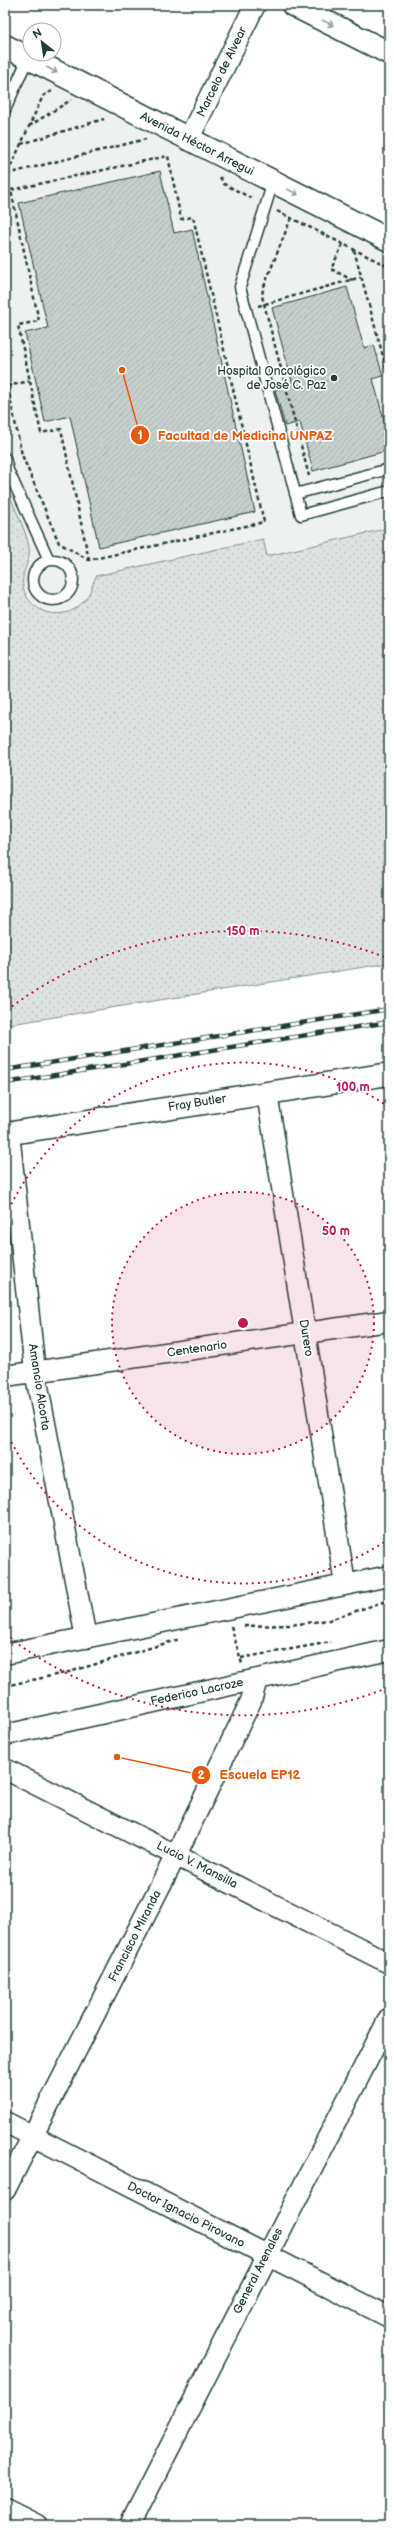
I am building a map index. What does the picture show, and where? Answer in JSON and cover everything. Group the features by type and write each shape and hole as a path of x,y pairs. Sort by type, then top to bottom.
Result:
{"street":[{"name":"Marcelo de Alvear","path":"188,140 255,5"},
{"path":"293,5 389,54"},
{"name":"Avenida Héctor Arregui","path":"5,46 22,55"},
{"name":"Avenida Héctor Arregui","path":"36,62 389,240"},
{"name":"Fray Butler","path":"7,1134 389,1074"},
{"name":"Durero","path":"267,1092 345,1584"},
{"name":"Amancio Alcorta","path":"7,1134 35,1371 86,1638"},
{"name":"Centenario","path":"5,1376 305,1335 389,1321"},
{"path":"5,1654 86,1638 229,1618 345,1584 389,1576"},
{"name":"Federico Lacroze","path":"5,1734 389,1650"},
{"name":"Francisco Miranda","path":"5,2190 176,1855 251,1701 250,1680"},
{"name":"Lucio V. Mansilla","path":"5,1769 389,1963"},
{"name":"General Arenales","path":"130,2525 266,2256 389,2018"},
{"name":"Doctor Ignacio Pirovano","path":"5,2122 266,2256 389,2317"},
{"path":"5,2509 37,2525"}],"lane":[{"path":"5,110 26,62"},
{"path":"273,182 240,287 301,515 389,491"},
{"path":"5,458 8,470 49,560"},
{"path":"295,494 389,469"}],"path":[{"path":"5,179 43,96 49,92 56,91"},
{"path":"29,126 73,99"},
{"path":"21,144 110,117"},
{"path":"7,174 153,137"},
{"path":"5,374 22,455 59,543 89,560 264,522 193,216 181,219 168,156 11,190 39,321 18,325 40,433 61,429 89,560"},
{"path":"291,218 263,289 264,304 312,489"},
{"path":"345,218 389,378"},
{"path":"343,244 331,269 352,280"},
{"path":"246,310 362,277"},
{"path":"7,386 30,381"},
{"path":"229,1618 290,1626 329,1620 389,1600"},
{"path":"224,1628 229,1618"},
{"path":"229,1618 241,1658 250,1680"},
{"path":"5,1686 69,1672 181,1639"},
{"path":"241,1658 334,1642"}],"shaded area":[{"path":"5,54 389,252 389,528 266,556 263,539 97,576 88,597 81,605 61,614 40,610 32,603 25,594 22,583 22,572 29,548 5,484"},
{"path":"5,484 25,531 29,547 28,558 23,575 23,588 30,602 36,607 43,611 58,614 73,610 83,602 92,588 96,576 263,539 267,556 389,528 389,963 5,1025"}],"building":[{"path":"160,171 174,233 192,229 255,512 99,547 70,416 45,422 25,333 48,328 19,203"},
{"name":"Hospital Oncológico de José C. Paz","path":"347,287 364,348 374,345 383,376 373,379 389,439 389,450 313,471 300,422 285,426 275,390 293,385 272,308"}],"railway":[{"path":"5,1070 389,1009"},
{"path":"5,1083 389,1022"}],"place":[{"name":"Facultad de Medicina UNPAZ","path":"122,370"},
{"name":"Hospital Oncológico de José C. Paz","path":"334,378"},
{"name":"Escuela EP12","path":"117,1757"}]}
